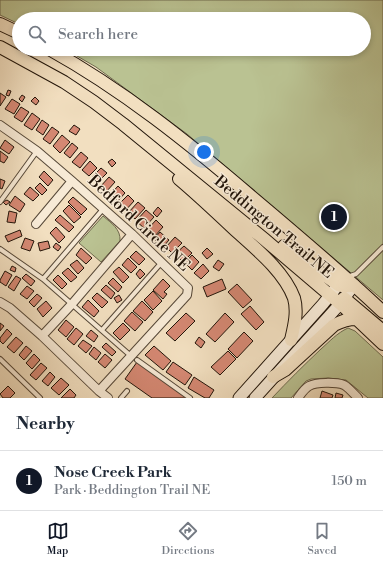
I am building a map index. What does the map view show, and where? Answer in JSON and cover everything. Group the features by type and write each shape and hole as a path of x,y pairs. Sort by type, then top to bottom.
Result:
{"main road":[{"path":"0,24 12,30"},
{"name":"Beddington Trail NE","path":"0,47 12,54"},
{"name":"Beddington Trail NE","path":"16,56 64,82 127,127 264,238 330,295"},
{"name":"Beddington Trail NE","path":"62,56 111,87 166,127 234,182 383,312"},
{"path":"127,127 133,140 189,187 282,275 294,299 296,316 291,340"},
{"path":"264,238 277,241 348,281"},
{"path":"240,398 330,295 348,281"},
{"path":"255,398 342,301 348,281"},
{"path":"330,295 342,301 383,331"},
{"path":"342,301 356,319 383,344"},
{"path":"273,377 285,370 334,325 349,319 356,319"}],"street":[{"name":"Bedford Circle NE","path":"0,125 37,151 104,208 188,288 187,295 134,358 99,391"},
{"path":"36,224 72,181"},
{"path":"42,336 72,304 132,234"},
{"path":"0,302 10,308 42,336 108,398"},
{"path":"298,398 306,388 313,384 326,383 344,386 354,397"}],"lane":[{"path":"0,202 37,151"},
{"path":"43,278 104,208"},
{"path":"348,281 383,247"},
{"path":"0,249 43,278 134,358 190,398"},
{"path":"102,330 162,262"},
{"path":"0,359 40,398"},
{"path":"121,398 127,391"}],"green space":[{"path":"0,0 383,0 383,300 187,134 96,67 77,56 371,56 371,12 12,12 12,21 0,15"},
{"path":"103,216 117,230 120,241 101,262 79,243"},
{"path":"348,328 355,331 383,357 383,398 368,398 346,380 328,378 311,379 306,381 291,398 272,398 321,349 337,335"}],"building":[{"path":"8,90 11,91 9,96 6,95"},
{"path":"0,93 6,97 0,106"},
{"path":"22,95 25,97 22,102 19,99"},
{"path":"35,97 39,101 36,105 31,101"},
{"path":"12,99 20,104 14,114 5,109"},
{"path":"21,107 29,112 22,122 14,117"},
{"path":"32,113 40,119 32,130 24,125"},
{"path":"42,120 49,125 43,135 36,130"},
{"path":"74,125 80,129 76,135 69,131"},
{"path":"52,127 59,132 50,144 43,139"},
{"path":"62,135 70,142 60,153 53,146"},
{"path":"5,140 14,147 9,154 0,148"},
{"path":"72,143 78,148 70,158 64,153"},
{"path":"0,151 8,157 4,163 0,161"},
{"path":"81,152 88,158 80,168 72,162"},
{"path":"112,159 116,163 112,167 108,162"},
{"path":"90,161 97,168 89,176 82,170"},
{"path":"101,168 107,173 98,182 92,177"},
{"path":"44,171 53,180 48,186 39,177"},
{"path":"109,177 115,182 106,192 100,187"},
{"path":"0,179 5,181 2,189 0,188"},
{"path":"40,183 47,190 42,195 35,188"},
{"path":"118,186 125,193 116,203 108,197"},
{"path":"30,187 39,195 33,201 24,194"},
{"path":"128,195 134,201 125,211 118,205"},
{"path":"15,196 25,204 20,212 9,205"},
{"path":"73,197 87,209 81,215 68,202"},
{"path":"7,200 10,202 6,205 3,202"},
{"path":"138,202 145,208 135,219 128,213"},
{"path":"69,205 81,217 74,223 63,211"},
{"path":"158,207 162,211 157,217 153,213"},
{"path":"146,210 154,217 144,228 136,221"},
{"path":"9,211 17,213 15,223 7,222"},
{"path":"60,215 74,227 69,232 55,220"},
{"path":"156,220 163,227 154,237 147,230"},
{"path":"56,227 65,237 59,243 50,233"},
{"path":"20,230 22,236 8,242 5,236"},
{"path":"160,232 169,240 163,247 154,239"},
{"path":"175,237 182,243 172,253 166,247"},
{"path":"25,238 34,241 30,251 21,248"},
{"path":"48,241 50,248 40,251 38,243"},
{"path":"56,243 61,247 58,251 53,247"},
{"path":"184,246 192,253 183,262 175,254"},
{"path":"81,248 92,258 86,264 76,255"},
{"path":"207,248 213,254 207,259 202,253"},
{"path":"136,251 145,259 139,265 130,257"},
{"path":"192,255 199,262 192,270 185,263"},
{"path":"128,258 137,267 131,273 122,265"},
{"path":"77,260 84,268 78,274 70,265"},
{"path":"218,260 224,264 219,271 213,267"},
{"path":"203,264 209,271 201,279 194,273"},
{"path":"12,266 16,268 15,272 10,270"},
{"path":"119,267 129,277 123,283 113,272"},
{"path":"68,268 77,277 71,282 62,273"},
{"path":"140,269 145,274 140,279 136,274"},
{"path":"5,271 12,275 6,286 0,282"},
{"path":"26,274 35,281 31,286 22,278"},
{"path":"58,275 67,284 62,289 53,280"},
{"path":"16,276 21,279 14,291 8,287"},
{"path":"113,278 122,287 118,292 108,283"},
{"path":"163,279 170,286 164,292 167,294 163,299 153,290"},
{"path":"222,279 226,289 207,297 203,287"},
{"path":"237,284 252,300 243,308 228,292"},
{"path":"106,285 115,293 111,299 101,290"},
{"path":"27,286 34,291 27,299 20,294"},
{"path":"153,291 162,301 153,310 144,300"},
{"path":"97,293 108,302 102,308 92,298"},
{"path":"37,294 42,298 34,307 29,302"},
{"path":"119,295 122,300 117,303 114,298"},
{"path":"88,300 99,311 94,317 82,307"},
{"path":"46,301 52,308 43,317 37,309"},
{"path":"142,301 153,312 145,321 133,311"},
{"path":"250,306 264,322 256,330 241,314"},
{"path":"132,312 143,322 135,331 124,321"},
{"path":"186,313 195,321 175,341 166,333"},
{"path":"225,313 234,322 215,342 206,334"},
{"path":"66,320 74,327 66,337 58,330"},
{"path":"0,323 4,326 0,331"},
{"path":"123,323 130,330 120,340 113,333"},
{"path":"76,328 83,334 74,345 67,339"},
{"path":"7,329 12,334 3,344 0,341 0,338"},
{"path":"91,330 98,336 94,342 86,336"},
{"path":"244,332 253,341 237,358 228,349"},
{"path":"16,337 23,343 14,353 7,347"},
{"path":"199,337 205,342 201,348 195,343"},
{"path":"83,340 92,346 86,353 78,346"},
{"path":"106,343 116,352 112,356 102,347"},
{"path":"26,346 32,351 24,360 19,355"},
{"path":"154,346 171,361 163,370 145,355"},
{"path":"94,347 101,353 96,360 89,354"},
{"path":"228,351 236,359 220,375 211,367"},
{"path":"34,354 40,360 32,369 26,363"},
{"path":"105,354 112,360 105,368 98,362"},
{"path":"137,362 188,398 152,398 125,379"},
{"path":"173,362 192,375 185,385 166,372"},
{"path":"41,363 47,368 36,380 30,375"},
{"path":"50,372 55,377 48,386 42,381"},
{"path":"194,377 214,390 209,398 205,398 188,388"},
{"path":"61,378 69,385 59,395 51,388"},
{"path":"8,386 15,393 10,398 3,398 0,394"},
{"path":"70,389 76,395 74,398 61,398"},
{"path":"322,391 333,395 332,398 320,398"},
{"path":"336,393 343,395 342,398 335,398"}],"place":[{"name":"Nose Creek Park","path":"334,217"}]}
